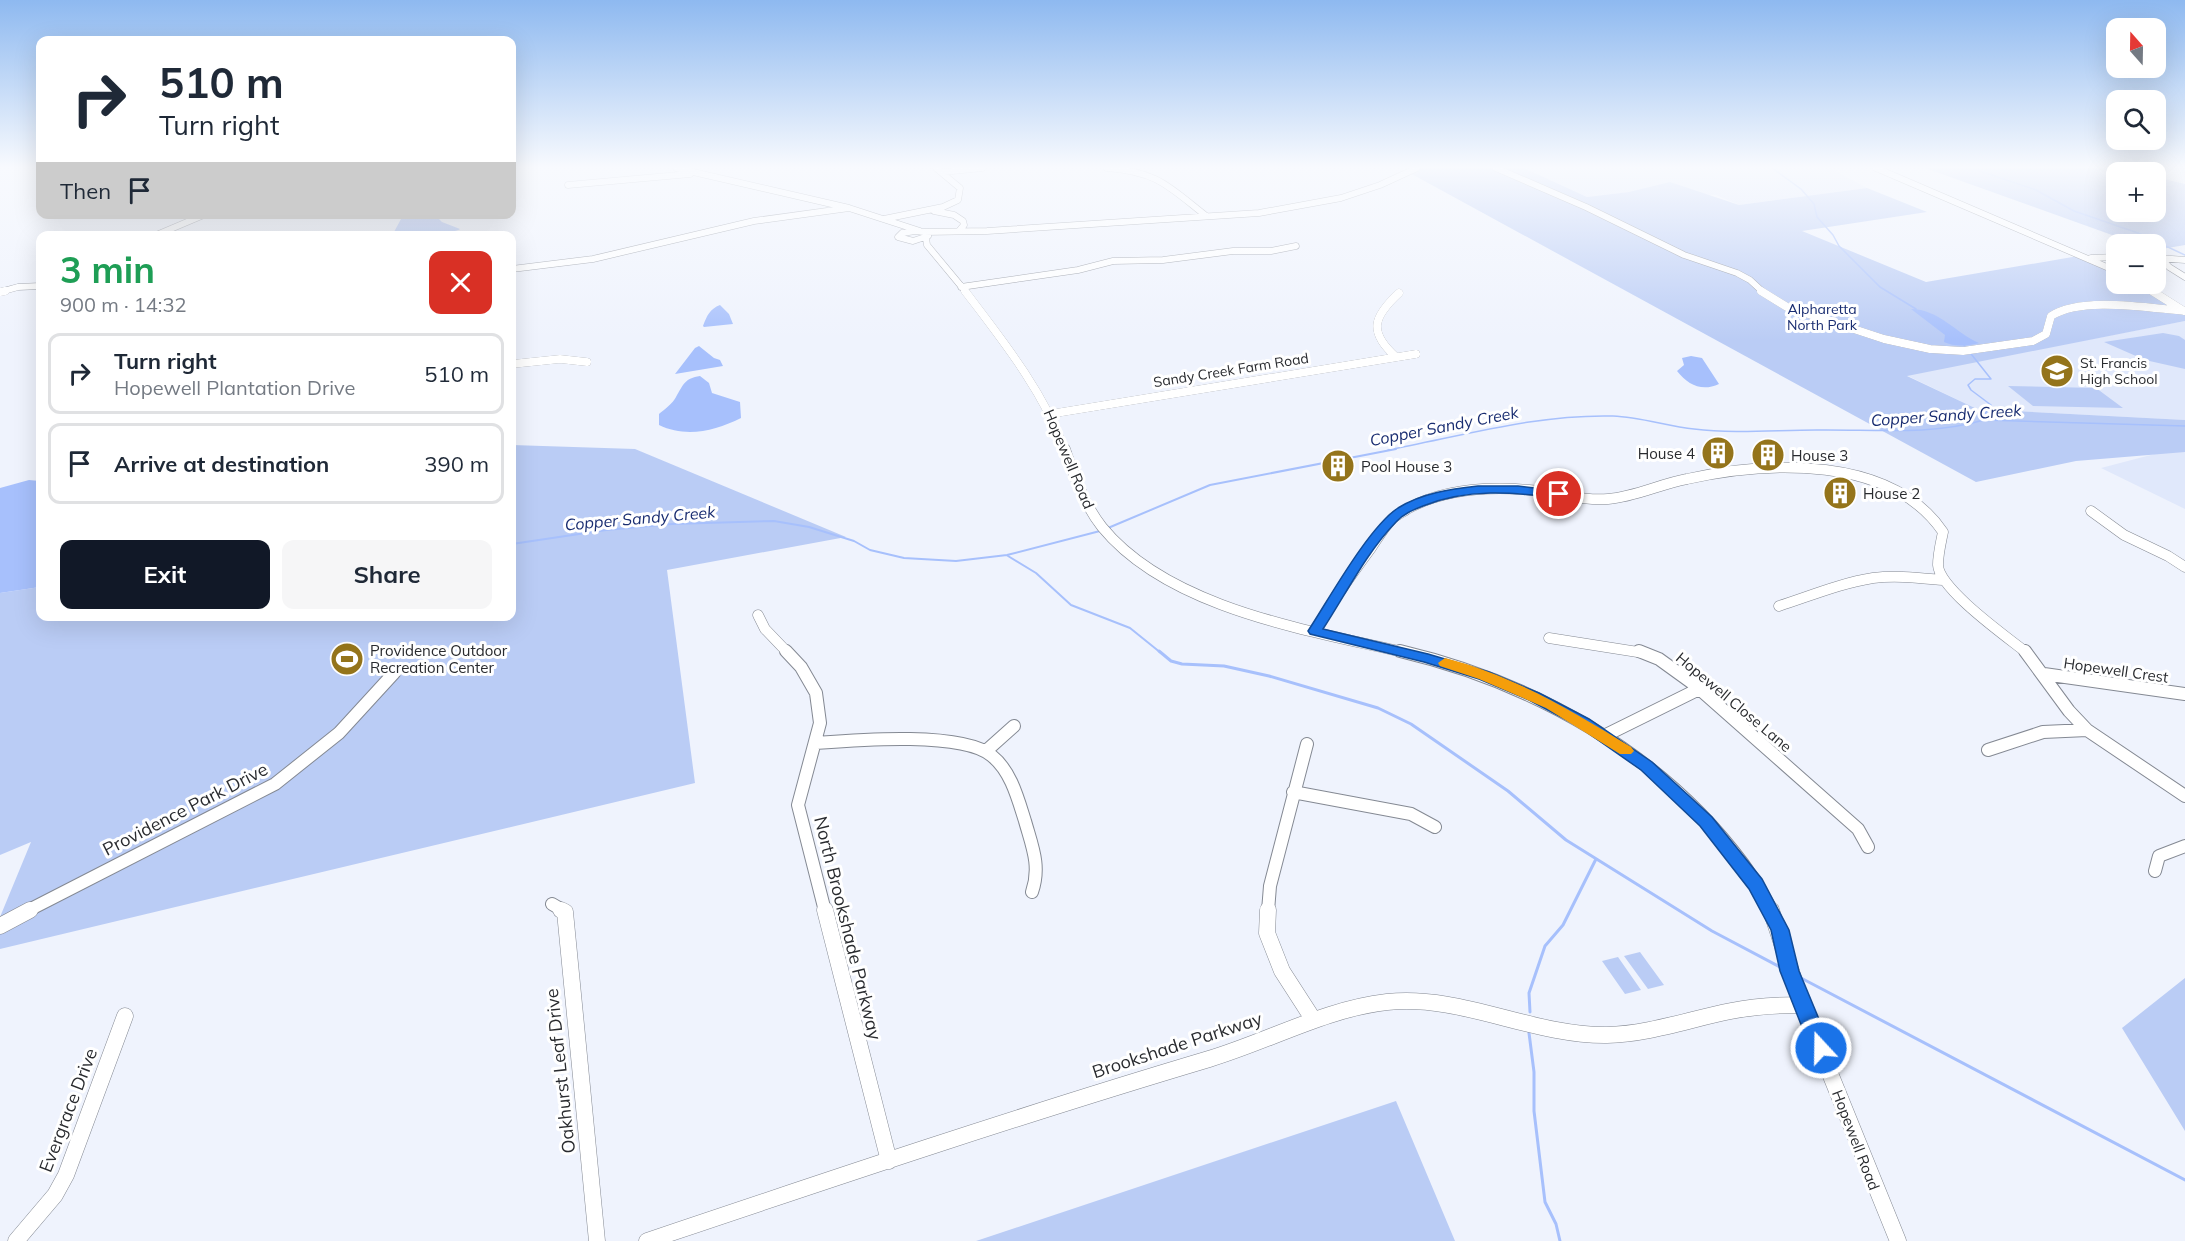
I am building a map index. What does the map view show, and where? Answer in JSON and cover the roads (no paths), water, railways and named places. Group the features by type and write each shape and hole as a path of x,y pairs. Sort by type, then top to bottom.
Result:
{"street":[{"path":"516,268 592,259 733,226"},
{"path":"894,226 901,231 899,238 930,249"},
{"path":"900,226 924,235"},
{"path":"959,231 962,226"},
{"path":"899,235 1037,226"},
{"path":"1625,226 1684,255 1737,273 1750,280 1767,296 1787,306 1912,346 1963,351 2033,341 2046,334 2053,314 2082,306 2185,311"},
{"path":"2012,226 2106,267"},
{"path":"905,241 924,235"},
{"name":"Hopewell Road","path":"924,235 930,249 940,258 1035,388 1050,414 1082,499 1097,521 1117,543 1152,569 1197,594 1257,617 1428,658 1484,675 1551,705 1604,736 1647,766 1675,790 1735,855 1756,884 1776,920 1790,971 1870,1179 1898,1241"},
{"path":"961,286 1078,270 1113,261 1163,260 1233,251 1271,251 1296,246"},
{"path":"2087,258 2106,257"},
{"path":"2166,259 2185,260"},
{"path":"2166,265 2185,278"},
{"path":"0,292 36,280"},
{"path":"18,286 36,286"},
{"path":"1396,357 1381,343 1376,329 1379,311 1399,293"},
{"path":"2157,294 2185,311"},
{"name":"Sandy Creek Farm Road","path":"1050,414 1416,354"},
{"path":"516,364 560,359 587,362"},
{"path":"1315,631 1336,596 1392,519 1428,498 1478,489 1518,489 1609,499 1632,495 1681,479 1715,474 1811,469 1839,472 1890,489 1933,518 1943,532 1938,566 1942,580 1970,607 2030,655 2069,711 2087,730 2185,796"},
{"path":"2091,511 2124,535 2168,556 2185,567"},
{"path":"1779,606 1851,582 1872,578 1942,580"},
{"name":"North Brookshade Parkway","path":"758,615 765,629 801,667 816,693 820,723 798,805 889,1161"},
{"name":"Hopewell Close Lane","path":"1549,638 1631,650 1648,655 1671,667 1699,689 1858,830 1868,847"},
{"name":"Providence Park Drive","path":"0,926 86,879 275,784 303,764 380,690 394,673"},
{"name":"Hopewell Crest","path":"2044,674 2185,694"},
{"path":"1604,736 1699,689"},
{"path":"986,751 1014,726"},
{"path":"1989,750 2043,732 2087,730"},
{"path":"816,743 908,739 951,742 986,751 1002,767 1015,787 1036,857 1038,877 1032,892"},
{"path":"1307,744 1270,886 1267,933 1282,971 1312,1019"},
{"path":"1293,792 1411,814 1435,827"},
{"path":"2155,871 2159,856 2185,846"},
{"name":"Oakhurst Leaf Drive","path":"552,904 565,912 597,1241"},
{"name":"Brookshade Parkway","path":"646,1241 1089,1094 1234,1051 1312,1019 1344,1010 1406,1000 1436,1002 1540,1028 1604,1035 1641,1033 1733,1010 1779,1003 1803,1005"},
{"name":"Evergrace Drive","path":"16,1241 55,1195 66,1175 125,1016"}],"waterway":[{"path":"1825,226 1839,246 1880,287 1916,309"},
{"name":"Copper Sandy Creek","path":"2117,226 2185,255"},
{"path":"1964,345 1991,379 1975,379 1968,385 1971,390 1991,405 1984,415 1984,420"},
{"name":"Copper Sandy Creek","path":"1388,450 1528,422 1585,416 1623,417 1694,429 1740,432 1921,430 1984,420"},
{"name":"Copper Sandy Creek","path":"1984,420 2185,426"},
{"name":"Copper Sandy Creek","path":"1108,528 1210,485 1396,449"},
{"name":"Copper Sandy Creek","path":"516,543 606,530 672,524 774,521 809,527 854,541 870,550 904,558 956,561 1007,555 1100,531"},
{"path":"1008,556 1036,573 1071,605 1130,628 1161,653"},
{"path":"1159,651 1171,661 1182,664 1224,666 1269,676 1378,708 1411,724 1508,791 1566,840 1712,931 1782,968"},
{"path":"1530,1012 1529,993 1545,946 1563,925 1596,859"},
{"path":"1801,978 2185,1180"},
{"path":"1529,1033 1534,1072 1534,1111 1545,1202 1556,1224 1560,1241"}],"place":[{"name":"St. Francis High School","path":"2057,371"},
{"name":"House 4","path":"1718,453"},
{"name":"House 3","path":"1768,455"},
{"name":"Pool House 3","path":"1338,466"},
{"name":"House 2","path":"1840,493"},
{"name":"Providence Outdoor Recreation Center","path":"347,659"}],"park label":[{"name":"Alpharetta North Park","path":"1822,318"}]}
